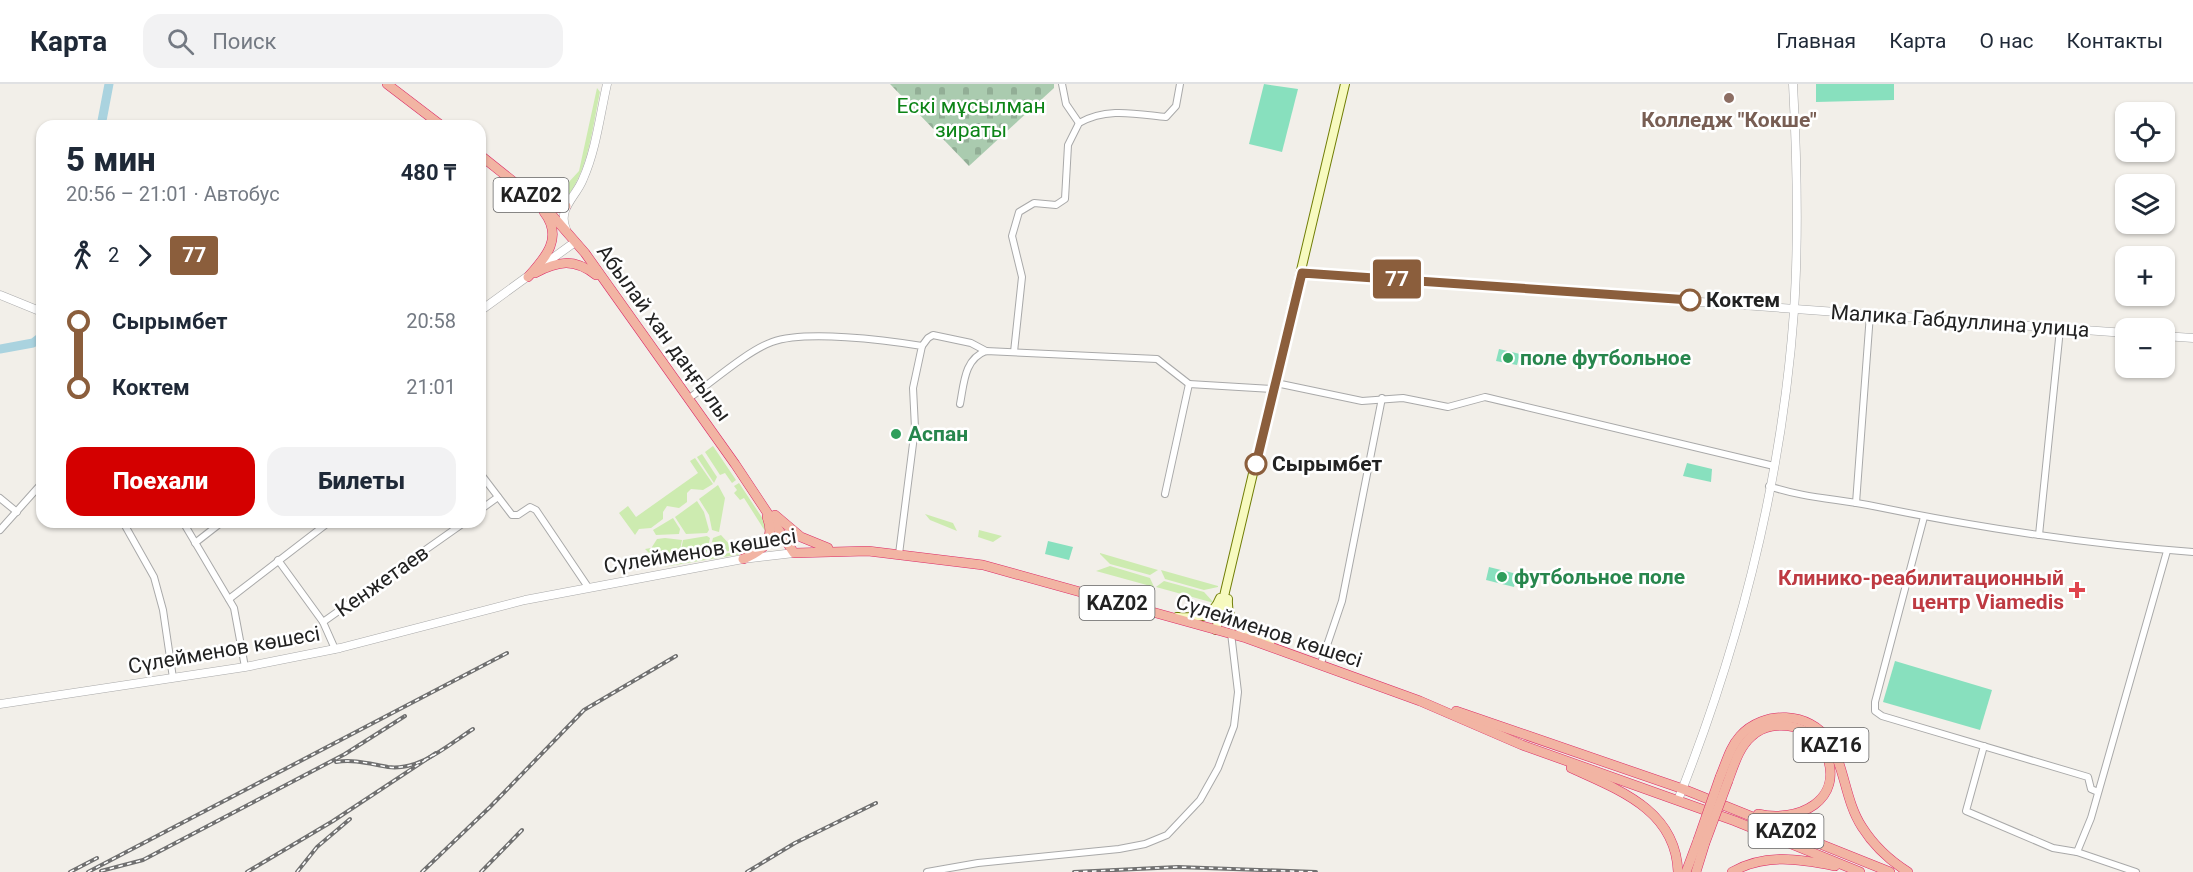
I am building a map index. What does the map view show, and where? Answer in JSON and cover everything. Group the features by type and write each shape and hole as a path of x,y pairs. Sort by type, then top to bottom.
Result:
{"highway":[{"path":"387,84 434,120"},
{"name":"Абылай хан даңғылы","path":"486,160 529,194 567,231 572,244 609,288 757,496 794,553"},
{"path":"529,194 554,207 566,206"},
{"path":"528,277 548,254 553,237 549,220 529,194"},
{"path":"528,277 556,263 571,262 590,270 609,288"},
{"path":"743,559 762,550 770,537 768,521 757,496"},
{"name":"KАZ02","path":"757,496 784,525 812,544 825,548 857,551"},
{"name":"Сүлейменов көшесі","path":"794,553 857,551 899,554 1011,571 1164,616 1231,633 1321,663 1452,712"},
{"name":"KАZ02","path":"1452,712 1683,789 1890,872"},
{"name":"KАZ02","path":"1452,712 1522,745 1678,800 1860,872"},
{"name":"KAZ16","path":"1686,872 1702,841 1737,741 1753,725 1778,717 1807,722 1820,731 1832,747 1860,825 1885,855 1908,872"},
{"name":"KAZ16","path":"1724,779 1748,740 1757,732 1773,726 1791,726 1812,735 1824,748 1829,765 1828,784 1823,795 1804,813 1778,818 1729,807"},
{"path":"1522,745 1624,793 1651,810 1671,837 1677,856 1678,872"},
{"name":"KAZ16","path":"1696,872 1702,841"},
{"path":"1732,872 1760,861 1784,858 1806,860 1860,872"}],"main road":[{"path":"1216,630 1345,84"},
{"path":"1164,616 1199,617 1210,613 1217,605 1230,572"},
{"path":"1230,572 1227,610 1231,621 1282,650"}],"street":[{"path":"567,231 563,219 566,206 579,188 587,169 607,84"},
{"path":"1062,84 1066,104 1079,123"},
{"path":"1014,352 1022,277 1013,243 1015,218 1028,205 1056,206 1065,199 1068,145 1079,123 1098,114 1112,112 1166,117 1176,106 1180,84"},
{"path":"1678,800 1734,639 1774,466 1794,309 1797,183 1793,84"},
{"path":"486,307 572,244"},
{"name":"Малика Габдуллина улица","path":"1302,273 2115,332"},
{"path":"0,295 36,310"},
{"path":"1856,503 1870,314"},
{"path":"2038,535 2060,328"},
{"path":"899,554 915,428 913,388 922,346 933,335 971,343 986,351"},
{"path":"688,399 752,354 780,340 807,337 922,346"},
{"path":"2175,337 2193,338"},
{"path":"960,404 969,363 976,355 986,351 1082,353 1157,359 1189,384 1275,386 1362,400 1407,398 1448,406 1485,397 1774,466"},
{"path":"1165,494 1189,384"},
{"path":"1321,663 1342,601 1382,398"},
{"path":"486,481 512,516 530,507 536,510 588,587"},
{"path":"1770,486 1924,517 2038,535 2167,551 2193,552"},
{"path":"0,530 36,490"},
{"path":"486,506 498,497"},
{"path":"0,498 16,512"},
{"path":"1924,517 1874,708 1882,716 2088,777 2091,789 2098,792"},
{"path":"126,528 154,577 163,610 173,678"},
{"path":"186,528 237,615 245,667"},
{"path":"195,543 214,528"},
{"path":"229,599 321,528"},
{"name":"Кенжетаев","path":"335,649 323,622 456,528"},
{"path":"2077,852 2098,792 2167,551"},
{"name":"Сүлейменов көшесі","path":"0,704 245,667 335,649 472,612 588,587 743,559 794,553"},
{"path":"278,560 323,622"},
{"path":"927,872 978,863 1119,849 1145,844 1167,835 1200,800 1218,768 1234,726 1237,684 1231,633"},
{"path":"1984,746 1966,811 2053,848 2077,852 2136,872"}],"green space":[{"name":"Ескі мұсылман зираты","path":"890,84 1054,84 1054,88 969,166"},
{"path":"1264,84 1298,89 1282,152 1249,144"},
{"path":"1816,84 1894,84 1894,100 1816,102"},
{"path":"597,88 600,92 584,163 579,177 564,201 557,195 579,171"},
{"name":"поле футбольное","path":"1499,349 1520,354 1517,365 1496,361"},
{"path":"713,446 736,480 732,483 725,473 720,475 705,452"},
{"path":"702,454 717,477 714,483 697,457"},
{"path":"695,458 713,484 703,490 691,489 687,493 687,502 679,508 667,506 663,512 663,519 651,528 639,529 635,535 619,513 628,506 636,517 698,473 690,461"},
{"path":"1687,463 1712,469 1711,482 1683,476"},
{"path":"739,483 767,525 765,544 748,553 663,567 757,547 764,539 765,531 744,498 740,500 734,493 737,490 734,486"},
{"path":"718,485 725,498 719,532 712,530 709,515 699,499"},
{"path":"697,501 704,512 709,530 707,533 686,534 675,517"},
{"path":"925,514 953,523 957,531 930,520"},
{"path":"673,518 680,529 679,534 656,535 653,530"},
{"path":"979,530 1002,536 993,542 978,537"},
{"path":"721,535 730,545 729,551 709,554 713,538"},
{"path":"707,536 710,538 706,555 679,560 683,540"},
{"path":"657,539 682,540 678,560 665,563 652,547"},
{"path":"1048,541 1073,547 1069,560 1045,554"},
{"path":"651,548 663,567 645,549"},
{"path":"1100,554 1158,570 1150,575 1110,564"},
{"path":"1110,566 1150,578 1154,587 1096,571"},
{"name":"футбольное поле","path":"1489,567 1517,574 1514,587 1486,580"},
{"path":"1161,570 1218,587 1204,590 1165,579"},
{"path":"1164,581 1204,592 1214,603 1156,587"},
{"path":"1895,661 1992,690 1980,730 1883,702"}],"waterway":[{"path":"102,120 109,84"},
{"path":"0,349 36,341"}],"railway":[{"path":"88,872 507,653"},
{"path":"422,872 490,807 584,710 676,656"},
{"path":"101,871 143,860 345,754 405,716"},
{"path":"336,762 356,761 388,767 411,765 433,756 473,729"},
{"path":"247,872 333,821 436,753"},
{"path":"747,872 795,843 876,803"},
{"path":"297,872 317,847 350,819"},
{"path":"481,872 522,830"},
{"path":"70,872 97,858"},
{"path":"1074,872 1178,867 1316,872"}],"bus line":[{"name":"77","path":"1256,464 1302,273 1690,300"}],"place":[{"name":"Колледж \"Кокше\"","path":"1729,98"},
{"name":"Коктем","path":"1690,300"},
{"name":"поле футбольное","path":"1508,358"},
{"name":"Аспан","path":"896,434"},
{"name":"Сырымбет","path":"1256,464"},
{"name":"футбольное поле","path":"1502,577"},
{"name":"Клинико-реабилитационный центр Viamedis","path":"2077,590"}]}
